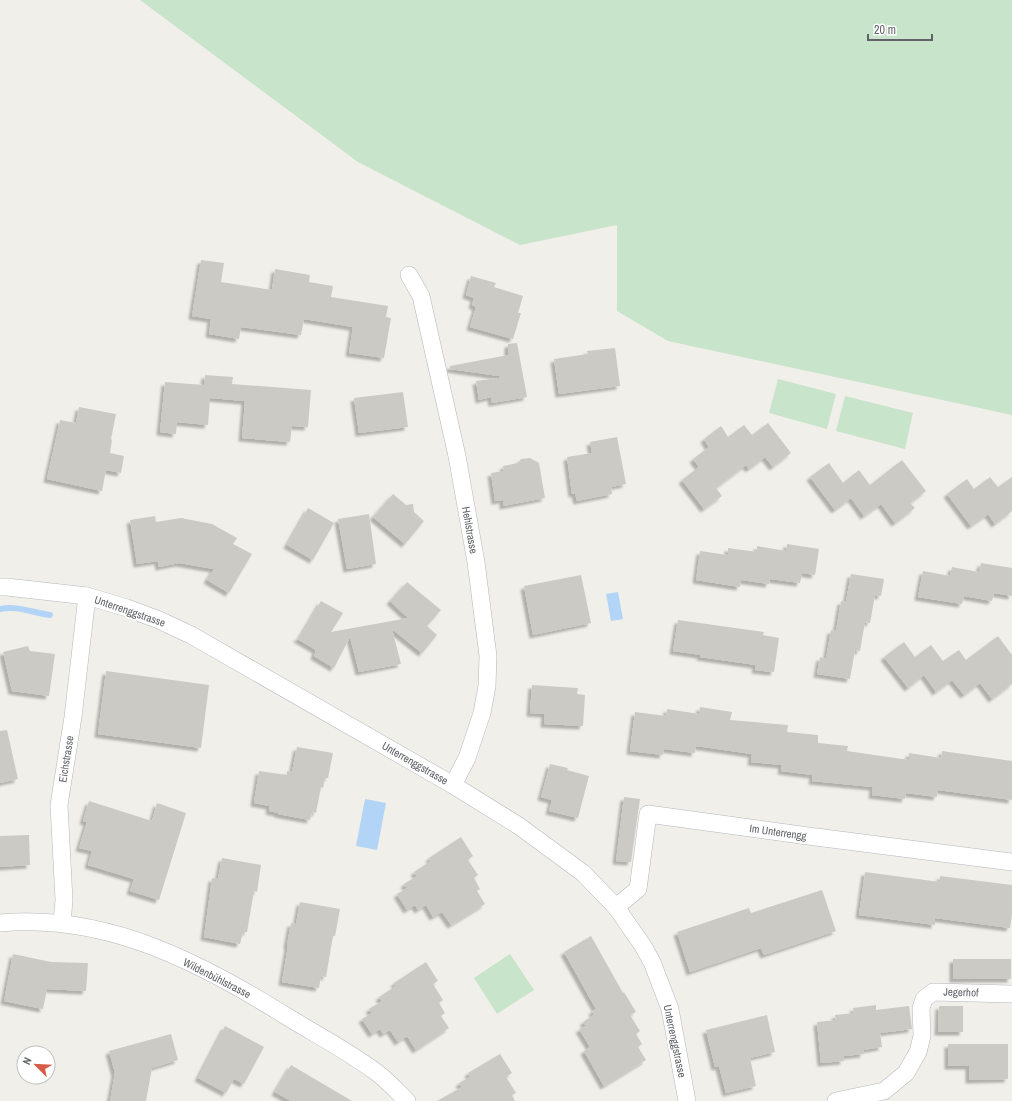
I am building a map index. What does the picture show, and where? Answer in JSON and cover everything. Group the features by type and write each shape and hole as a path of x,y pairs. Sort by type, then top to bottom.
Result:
{"street":[{"name":"Hehlstrasse","path":"409,275 421,296 457,456 476,562 488,656 487,686 482,713 467,758 453,785"},
{"name":"Unterrenggstrasse","path":"0,587 87,596 159,620 191,635 453,785 519,826 552,849 583,873 616,907 643,946 652,962 670,1009 687,1101"},
{"name":"Eichstrasse","path":"62,923 64,900 59,805 73,717 87,596"},
{"name":"Im Unterrengg","path":"616,907 638,889 648,814 1012,862"},
{"name":"Wildenbühlstrasse","path":"0,923 31,921 62,923 102,930 130,938 166,952 218,977 266,1003 377,1072 407,1101"},
{"name":"Jegerhof","path":"836,1101 884,1091 906,1073 918,1052 922,1036 922,1004 924,999 933,992 1012,994"}],"green space":[{"path":"140,0 1012,0 1012,415 668,341 617,311 617,225 520,245 358,162"},
{"path":"778,379 836,394 827,429 769,413"},
{"path":"845,396 913,413 905,449 836,431"},
{"path":"510,954 534,990 497,1014 474,978"}],"water":[{"path":"618,592 623,619 611,621 606,594"},
{"path":"365,799 386,803 377,850 356,846"}],"building":[{"path":"201,260 224,263 221,282 272,290 275,269 310,275 309,282 333,286 331,297 388,306 386,317 391,318 384,358 349,353 353,327 304,319 301,335 241,327 239,339 209,334 211,319 192,316"},
{"path":"471,276 496,283 494,287 523,296 518,313 521,313 513,339 470,327 476,307 472,305 474,298 466,295"},
{"path":"517,343 527,397 492,403 491,397 479,400 476,381 506,377 450,369 450,366 508,355 508,344"},
{"path":"615,348 620,386 559,394 554,359 588,354 587,351"},
{"path":"205,375 233,377 232,384 311,390 308,427 292,426 290,442 242,438 245,401 210,398 208,425 177,422 176,434 160,432 165,382 204,385"},
{"path":"403,392 408,427 359,433 354,398"},
{"path":"79,407 116,414 110,453 124,456 121,473 106,470 102,491 47,479 60,420 76,423"},
{"path":"768,423 791,453 773,467 765,457 749,469 746,465 716,488 722,496 704,509 682,480 699,467 693,459 709,447 704,439 721,426 728,437 744,425 752,435"},
{"path":"617,437 626,484 611,487 612,494 577,501 575,493 572,494 567,457 592,453 590,442"},
{"path":"530,458 539,463 545,498 503,506 503,500 495,501 491,473 504,471 503,466 518,463 521,459"},
{"path":"902,460 926,491 910,503 915,508 895,523 881,504 864,516 851,498 835,510 810,477 829,463 843,483 859,470 870,485"},
{"path":"990,477 998,487 1012,477 1012,511 995,524 988,514 971,526 947,494 967,479 974,489"},
{"path":"393,494 406,505 413,504 414,512 424,521 405,544 373,517"},
{"path":"308,508 334,523 313,560 287,545"},
{"path":"369,514 376,564 347,569 338,519"},
{"path":"155,516 156,522 181,518 212,524 237,538 233,544 252,554 229,593 207,580 214,569 179,563 159,567 158,561 137,564 130,520"},
{"path":"787,544 819,549 815,575 802,573 800,583 770,579 769,584 741,580 740,587 696,580 700,551 728,555 728,548 757,552 757,546 786,551"},
{"path":"981,563 1012,568 1012,596 994,593 992,601 964,596 962,604 918,597 923,571 950,576 952,567 979,572"},
{"path":"851,574 884,579 881,596 875,595 870,623 865,622 860,651 855,650 850,679 817,674 820,657 826,659 831,630 836,631 841,601 846,602"},
{"path":"581,575 591,623 533,635 524,586"},
{"path":"407,582 441,610 427,626 437,635 422,653 392,629 401,664 359,672 350,637 334,668 314,656 316,650 296,638 300,637 321,601 343,613 331,632 408,618 390,601"},
{"path":"678,620 764,632 763,635 779,638 774,672 755,670 756,665 700,657 701,655 673,651"},
{"path":"998,636 1012,655 1012,684 992,699 980,683 964,695 952,680 936,692 924,675 908,688 884,657 904,642 915,657 931,645 943,661 959,650 966,660"},
{"path":"28,646 30,651 55,654 49,696 12,691 3,652"},
{"path":"106,671 209,685 201,748 98,734"},
{"path":"532,685 578,688 577,694 585,695 583,726 544,724 545,714 530,713"},
{"path":"700,707 732,712 730,720 788,725 787,732 818,735 818,743 848,746 847,751 909,760 909,753 941,758 942,751 1012,761 1012,800 938,790 937,797 906,793 905,799 872,795 873,787 812,781 813,775 781,771 782,765 751,762 752,754 696,746 695,753 664,749 663,755 630,751 635,712 666,716 667,709 699,714"},
{"path":"7,730 18,779 0,783 0,731"},
{"path":"297,747 333,753 328,778 325,778 323,788 321,787 316,813 312,812 310,820 278,814 269,811 270,806 254,803 259,771 287,775 287,771 292,772"},
{"path":"550,764 568,768 567,770 589,776 578,818 549,811 552,800 541,797"},
{"path":"624,797 640,799 631,862 616,861"},
{"path":"89,801 152,821 157,803 186,813 159,900 130,891 134,879 88,865 92,851 79,848 87,822 83,821"},
{"path":"29,835 30,865 0,867 0,836"},
{"path":"461,837 473,856 468,860 478,875 474,878 480,889 477,891 485,904 451,925 442,912 433,917 426,905 418,910 415,905 407,910 397,894 407,888 404,884 417,876 414,872 431,861 429,858"},
{"path":"222,858 261,865 257,892 254,891 247,932 243,932 240,944 204,937 212,878 218,879"},
{"path":"865,872 940,882 940,876 1012,885 1012,914 1010,928 935,918 935,925 859,915"},
{"path":"822,890 836,931 764,955 761,948 690,972 677,932 749,908 751,913"},
{"path":"300,902 340,909 335,936 333,936 326,977 321,976 319,988 282,982 291,923 296,924"},
{"path":"591,936 623,993 624,992 636,1012 630,1015 640,1031 636,1034 642,1044 638,1047 646,1060 604,1086 584,1051 590,1047 579,1029 586,1026 583,1022 594,1015 592,1011 596,1009 564,952"},
{"path":"13,954 51,962 88,963 86,991 47,989 43,1009 4,1001"},
{"path":"953,959 1011,959 1011,979 953,979"},
{"path":"426,962 438,981 433,984 443,1000 439,1003 445,1013 441,1016 449,1028 416,1050 407,1036 398,1042 390,1030 383,1034 380,1029 372,1034 362,1019 372,1013 369,1009 382,1001 379,997 396,986 394,983"},
{"path":"876,1005 876,1010 909,1006 912,1029 880,1033 882,1047 863,1050 864,1054 843,1056 844,1061 821,1063 817,1022 836,1020 835,1015 854,1013 853,1008"},
{"path":"939,1006 963,1006 963,1032 938,1032"},
{"path":"767,1015 775,1052 750,1058 756,1086 726,1093 719,1066 715,1067 706,1030"},
{"path":"225,1026 264,1047 244,1084 234,1079 226,1093 198,1078"},
{"path":"171,1034 178,1060 152,1068 146,1101 110,1101 115,1073 109,1051"},
{"path":"948,1044 1008,1044 1008,1079 969,1080 969,1066 948,1066"},
{"path":"500,1054 512,1073 506,1077 516,1093 512,1095 515,1101 437,1101 462,1087 459,1083 470,1077 468,1073"},
{"path":"291,1065 352,1101 291,1101 275,1092"}],"waterway":[{"path":"0,609 12,608 50,615"}]}
